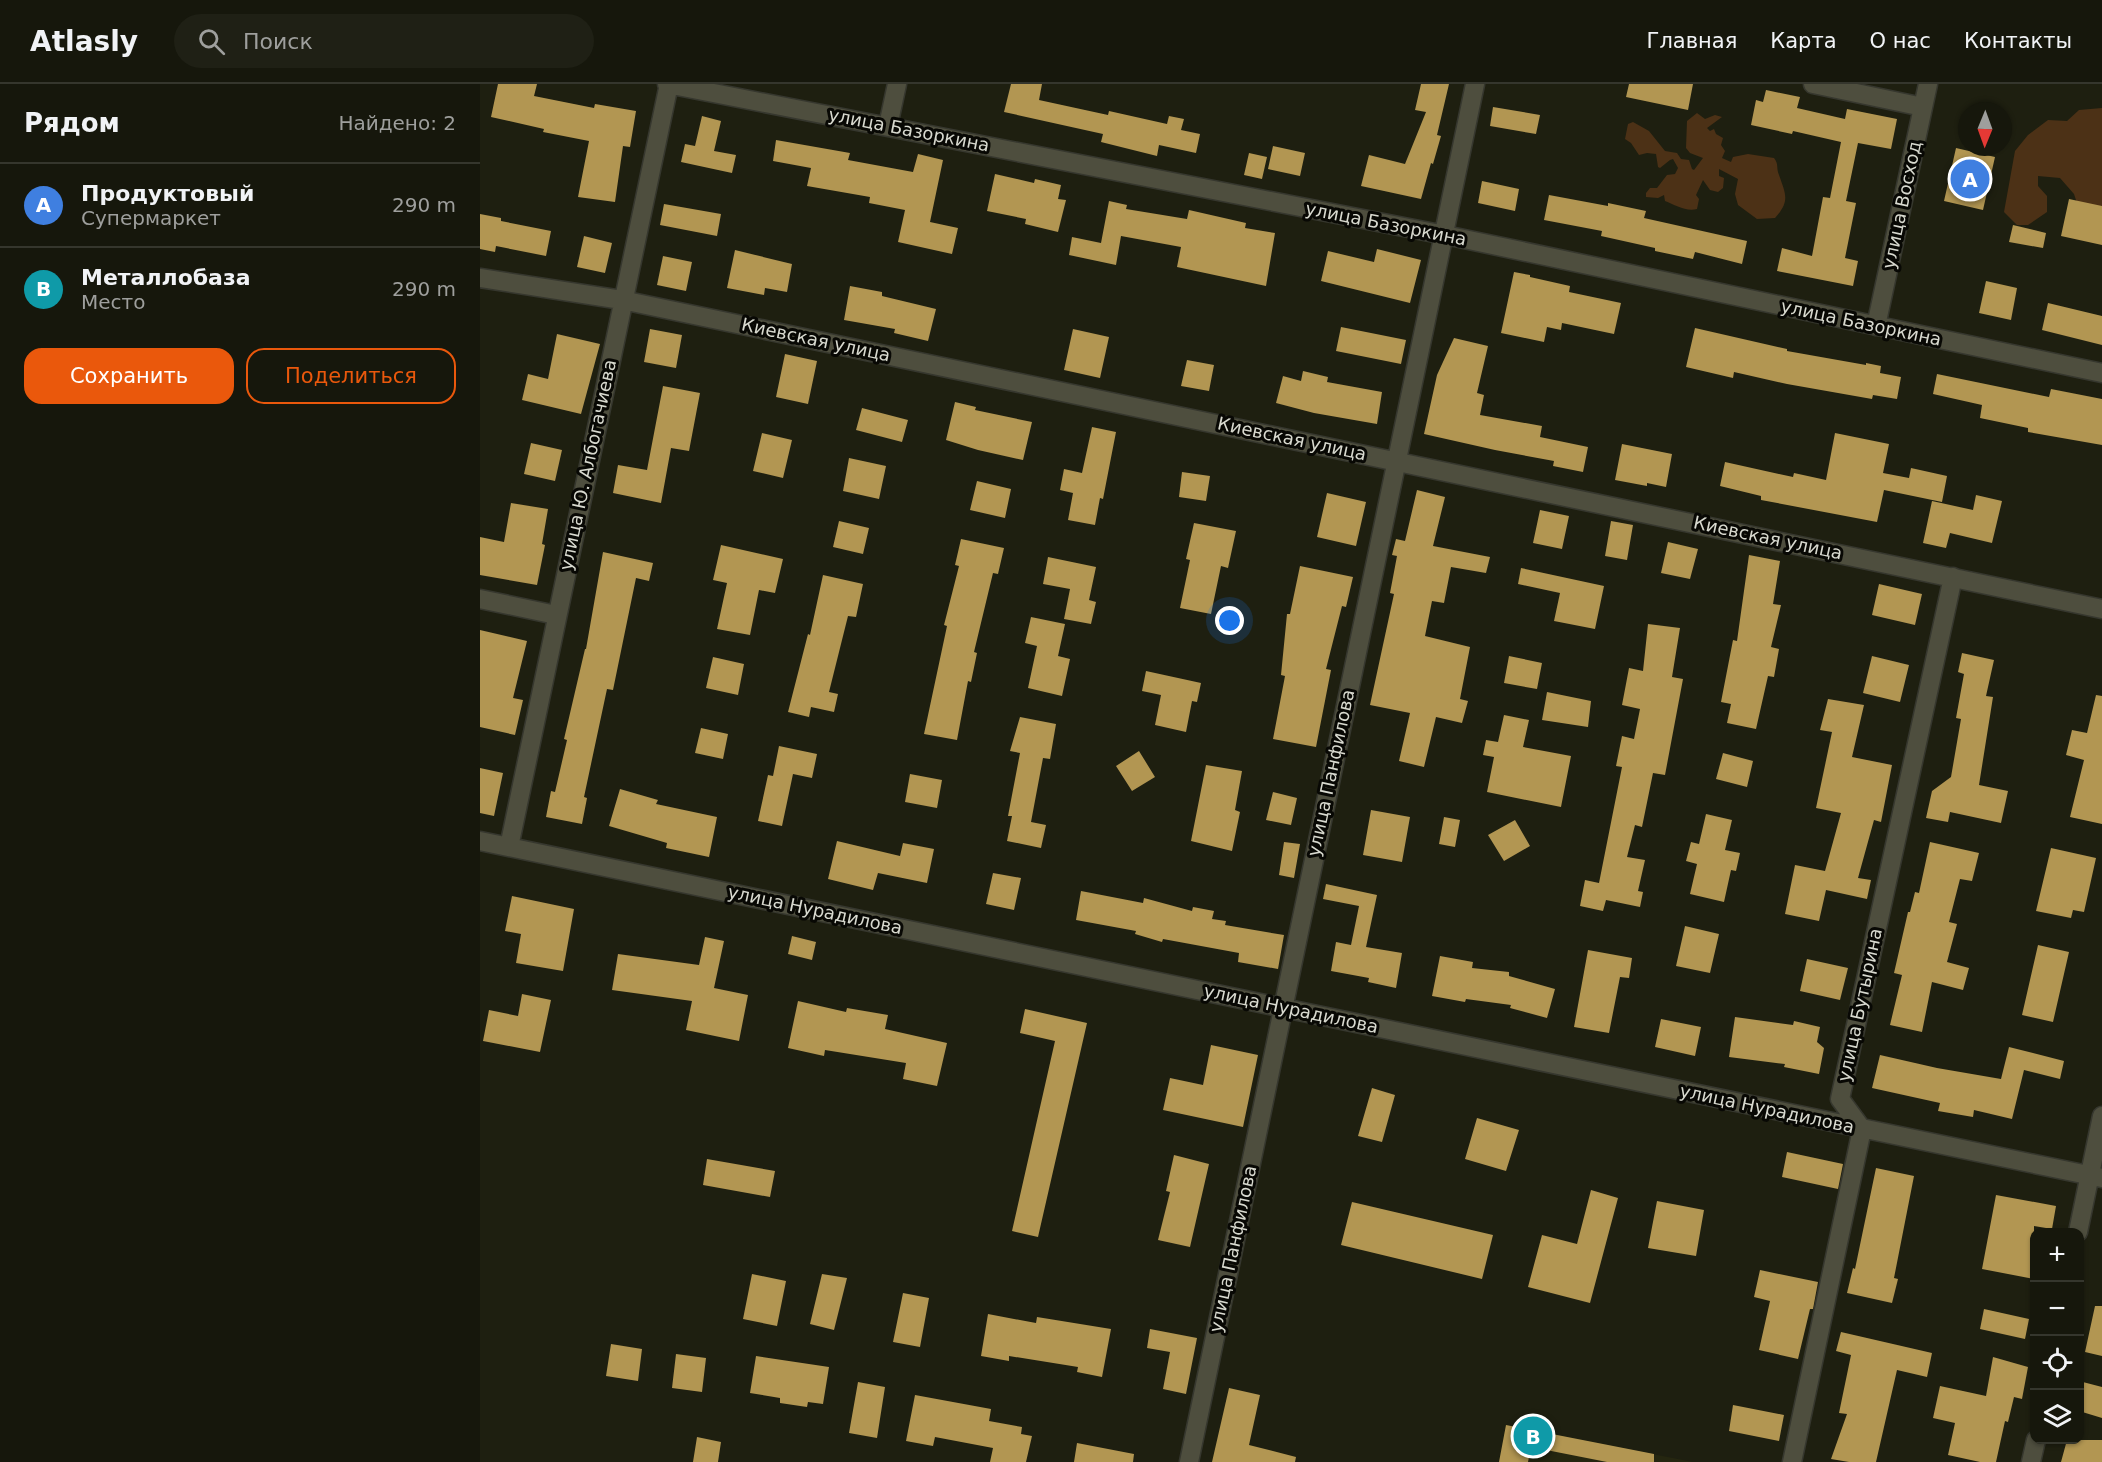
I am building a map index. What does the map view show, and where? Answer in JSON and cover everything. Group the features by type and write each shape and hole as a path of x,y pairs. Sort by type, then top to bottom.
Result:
{"street":[{"name":"улица Базоркина","path":"668,84 1445,235 2102,373"},
{"name":"улица Ю. Албогачиева","path":"509,847 668,84"},
{"path":"888,126 897,84"},
{"name":"улица Панфилова","path":"1189,1462 1475,84"},
{"path":"1813,84 1923,107"},
{"name":"улица Восход","path":"1876,326 1928,84"},
{"name":"Киевская улица","path":"480,278 622,300 2102,609"},
{"name":"улица Бутырина","path":"1862,1129 1840,1099 1953,577"},
{"path":"480,599 556,615"},
{"name":"улица Нурадилова","path":"480,841 2096,1177"},
{"path":"2080,1228 2096,1177 2102,1116"},
{"path":"1792,1462 1862,1129"},
{"path":"2031,1462 2035,1444"}],"shaded area":[{"path":"2102,108 2102,214 2078,206 2074,194 2060,178 2038,176 2038,186 2047,196 2047,212 2028,225 2017,225 2004,212 2015,151 2028,135 2048,120 2067,121 2079,110"},
{"path":"1697,113 1705,119 1715,115 1722,117 1707,128 1710,131 1714,129 1716,134 1723,138 1721,145 1725,151 1722,158 1731,162 1733,157 1748,154 1774,158 1785,198 1783,207 1775,218 1757,219 1738,205 1735,194 1738,179 1719,169 1719,176 1724,178 1723,188 1718,192 1710,190 1703,180 1696,195 1699,199 1697,209 1689,210 1665,201 1664,195 1658,198 1646,197 1650,188 1657,188 1667,175 1675,174 1678,168 1673,159 1660,168 1656,154 1639,155 1631,143 1625,139 1628,124 1633,122 1649,131 1665,151 1677,153 1681,159 1689,160 1694,170 1703,158 1690,153 1686,148 1687,121"},
{"path":"1506,1425 1693,1462 1499,1462"}],"building":[{"path":"498,84 537,84 534,96 594,108 595,104 636,111 630,147 623,146 615,202 578,197 589,141 543,132 544,129 491,117"},
{"path":"1011,84 1042,84 1039,100 1108,115 1109,111 1167,124 1169,116 1184,119 1181,130 1200,134 1196,153 1159,145 1157,156 1101,142 1103,134 1004,112"},
{"path":"1421,84 1449,84 1437,135 1441,136 1421,199 1361,186 1369,155 1405,164 1426,112 1415,110"},
{"path":"1629,84 1693,84 1688,110 1626,97"},
{"path":"1766,90 1800,97 1797,108 1845,119 1847,109 1897,119 1891,149 1858,143 1846,201 1856,203 1845,258 1858,261 1853,286 1777,271 1782,248 1812,256 1823,197 1830,198 1841,142 1793,131 1792,134 1751,125 1756,100 1763,102"},
{"path":"1493,107 1540,115 1536,134 1490,126"},
{"path":"702,116 721,121 714,151 736,155 732,173 681,162 685,144 695,146"},
{"path":"776,140 850,153 848,160 913,172 918,154 943,160 930,222 958,228 952,254 898,242 905,210 869,203 870,197 807,186 811,168 773,161"},
{"path":"1273,146 1305,153 1300,176 1268,169"},
{"path":"1956,148 1958,148 1958,156 1995,157 1983,210 1944,201"},
{"path":"1249,153 1267,157 1262,179 1244,175"},
{"path":"995,174 1034,183 1035,179 1061,185 1058,199 1066,200 1058,232 1025,224 1026,219 987,211"},
{"path":"1482,181 1519,189 1515,211 1478,203"},
{"path":"1549,195 1646,211 1644,218 1747,241 1742,264 1695,252 1693,259 1655,251 1655,248 1601,236 1602,231 1544,220"},
{"path":"2069,199 2102,206 2102,245 2061,236"},
{"path":"1109,201 1127,205 1126,209 1187,219 1189,210 1246,223 1245,228 1275,233 1266,286 1177,267 1181,247 1121,236 1116,265 1069,255 1072,237 1101,243"},
{"path":"664,204 721,214 717,236 660,225"},
{"path":"480,214 501,218 501,221 551,231 546,256 496,246 495,252 480,249"},
{"path":"2013,225 2046,233 2043,248 2009,242"},
{"path":"584,236 612,243 605,273 577,267"},
{"path":"1377,249 1421,260 1410,303 1321,281 1328,251 1374,262"},
{"path":"735,250 792,264 787,292 765,288 764,295 727,288"},
{"path":"663,256 692,262 686,291 657,285"},
{"path":"1514,272 1570,286 1569,292 1621,303 1614,334 1562,323 1561,330 1547,327 1544,342 1501,333"},
{"path":"1986,281 2017,288 2011,320 1979,313"},
{"path":"850,286 882,292 882,296 936,309 928,341 894,333 895,329 844,320"},
{"path":"2048,303 2102,316 2102,345 2042,330"},
{"path":"1341,327 1406,340 1401,364 1336,351"},
{"path":"1695,328 1787,349 1787,351 1881,366 1880,373 1901,377 1897,399 1873,395 1872,399 1734,372 1733,378 1686,367"},
{"path":"650,329 682,335 676,368 644,362"},
{"path":"1073,329 1109,337 1100,378 1064,370"},
{"path":"557,334 600,344 581,414 522,400 528,374 548,379"},
{"path":"1454,338 1488,346 1477,393 1484,395 1480,415 1542,426 1540,437 1588,447 1583,472 1553,466 1554,461 1424,434 1437,375"},
{"path":"785,354 817,361 808,404 776,397"},
{"path":"1187,360 1214,365 1209,391 1181,386"},
{"path":"1303,371 1328,377 1327,382 1382,392 1377,424 1314,413 1276,403 1283,376 1301,381"},
{"path":"1937,374 2049,397 2051,389 2102,399 2102,445 2028,432 2028,428 1980,418 1982,405 1933,394"},
{"path":"663,386 700,393 689,451 671,448 661,503 613,493 618,465 647,470"},
{"path":"955,402 976,407 975,410 1032,422 1023,460 946,440"},
{"path":"862,408 908,420 902,442 856,430"},
{"path":"1092,427 1116,432 1103,499 1100,498 1095,525 1068,520 1073,493 1060,490 1064,469 1082,473"},
{"path":"762,433 792,440 783,478 753,471"},
{"path":"1835,433 1889,444 1883,473 1909,478 1911,468 1947,476 1942,502 1884,490 1877,522 1761,500 1761,496 1720,486 1725,462 1793,477 1794,473 1826,480"},
{"path":"531,443 562,450 555,481 524,474"},
{"path":"1622,444 1672,454 1666,487 1615,480"},
{"path":"849,458 886,466 879,499 843,491"},
{"path":"1182,472 1210,476 1206,501 1179,497"},
{"path":"977,481 1011,489 1005,518 970,510"},
{"path":"1417,490 1445,497 1433,546 1490,557 1486,573 1451,567 1444,603 1432,601 1425,636 1470,647 1460,699 1468,701 1462,723 1436,717 1424,767 1399,761 1410,713 1370,705 1394,594 1390,593 1397,556 1392,555 1396,539 1405,541"},
{"path":"1327,493 1366,502 1356,546 1317,537"},
{"path":"1976,495 2002,501 1992,543 1950,533 1946,548 1923,543 1932,501 1973,510"},
{"path":"511,503 548,509 542,544 545,545 537,585 480,575 480,537 504,542"},
{"path":"1540,510 1569,516 1562,549 1533,543"},
{"path":"839,521 869,528 863,554 833,547"},
{"path":"1611,521 1633,525 1627,560 1605,556"},
{"path":"1194,523 1236,531 1228,568 1221,566 1211,614 1180,608 1190,560 1186,559"},
{"path":"961,539 1004,548 998,574 993,573 974,652 977,653 971,682 968,681 957,740 924,734 947,626 944,625 959,566 955,565"},
{"path":"1668,542 1698,549 1690,579 1661,573"},
{"path":"721,545 783,559 775,593 759,590 750,635 717,629 727,583 713,580"},
{"path":"603,552 653,563 649,581 636,578 613,690 607,689 584,797 587,798 582,824 546,817 551,791 555,792 567,740 564,739 586,649"},
{"path":"1749,555 1780,561 1773,604 1781,605 1771,647 1779,649 1774,677 1768,676 1756,729 1727,723 1731,704 1721,702 1733,640 1737,641"},
{"path":"1048,557 1096,567 1089,600 1096,602 1091,624 1064,619 1070,589 1043,584"},
{"path":"1300,566 1353,577 1346,607 1342,606 1326,669 1331,670 1316,747 1273,739 1285,676 1281,675 1287,614 1290,614"},
{"path":"1521,568 1604,586 1595,629 1554,621 1560,593 1518,584"},
{"path":"823,575 863,584 856,617 848,616 829,692 838,694 834,712 811,707 809,717 788,712 808,634 810,635"},
{"path":"1879,584 1922,594 1915,625 1872,615"},
{"path":"1031,617 1065,624 1058,656 1070,659 1062,696 1028,688 1037,646 1025,643"},
{"path":"1648,624 1680,628 1672,677 1683,679 1665,775 1653,773 1642,827 1635,825 1627,857 1645,860 1638,891 1643,892 1640,907 1606,900 1603,911 1580,906 1585,880 1599,883 1622,767 1616,766 1622,736 1634,739 1640,709 1622,705 1629,668 1643,671"},
{"path":"480,630 527,641 513,698 523,700 515,735 480,727"},
{"path":"1962,653 1994,660 1986,696 1993,697 1979,785 2008,791 2001,823 1950,812 1948,822 1926,818 1932,791 1951,777 1961,719 1956,718 1964,674 1958,672"},
{"path":"1509,656 1542,663 1537,689 1504,683"},
{"path":"1872,656 1909,665 1900,702 1863,693"},
{"path":"713,657 744,664 738,695 706,688"},
{"path":"1146,671 1201,683 1197,702 1192,701 1186,732 1155,725 1161,695 1142,691"},
{"path":"1547,692 1591,701 1588,727 1542,720"},
{"path":"2096,695 2102,696 2102,824 2070,817 2084,760 2066,755 2072,730 2087,733"},
{"path":"1828,699 1864,705 1852,757 1892,765 1881,822 1874,820 1858,878 1871,880 1867,899 1826,890 1819,921 1785,914 1795,865 1825,871 1841,813 1816,808 1832,732 1820,730"},
{"path":"1504,715 1529,720 1523,747 1571,756 1561,807 1487,792 1494,757 1483,755 1486,740 1498,742"},
{"path":"1020,717 1056,724 1050,759 1043,758 1031,822 1046,825 1041,848 1007,841 1012,816 1008,816 1020,753 1010,751"},
{"path":"701,728 728,734 723,759 695,753"},
{"path":"779,746 817,754 812,778 793,774 782,826 758,821 768,775 773,776"},
{"path":"1139,751 1155,777 1132,791 1116,766"},
{"path":"1723,753 1753,761 1747,787 1716,779"},
{"path":"1206,765 1242,771 1235,810 1240,812 1232,851 1191,841"},
{"path":"480,768 503,773 494,816 480,813"},
{"path":"910,774 942,780 937,808 905,802"},
{"path":"620,789 658,800 656,804 717,817 709,857 666,848 667,843 609,826"},
{"path":"1273,792 1297,798 1291,825 1266,820"},
{"path":"1371,810 1410,817 1402,862 1363,855"},
{"path":"1706,814 1732,820 1725,850 1740,853 1736,871 1731,870 1724,902 1690,894 1697,864 1686,861 1691,842 1699,844"},
{"path":"1444,817 1460,820 1455,847 1439,844"},
{"path":"1515,820 1530,846 1504,861 1488,835"},
{"path":"837,841 900,856 903,843 934,849 927,883 878,873 873,890 828,879"},
{"path":"1284,842 1300,844 1294,878 1279,875"},
{"path":"1930,842 1979,853 1972,881 1960,879 1949,922 1957,924 1947,962 1969,968 1963,990 1932,982 1922,1032 1890,1025 1902,975 1894,973 1908,912 1910,912 1915,892 1919,893"},
{"path":"2051,848 2096,858 2084,912 2073,910 2071,918 2036,911"},
{"path":"993,873 1021,878 1014,910 986,904"},
{"path":"1326,884 1377,895 1366,947 1402,953 1396,988 1368,982 1369,978 1331,971 1336,942 1351,945 1359,906 1323,899"},
{"path":"1081,891 1143,903 1144,898 1192,911 1193,907 1214,911 1212,919 1226,921 1225,925 1284,935 1278,969 1238,962 1239,953 1163,939 1162,942 1135,934 1136,931 1076,920"},
{"path":"512,896 574,909 563,971 516,963 521,934 505,931"},
{"path":"1685,926 1719,934 1710,973 1676,966"},
{"path":"792,936 816,942 812,960 788,954"},
{"path":"705,937 724,941 714,988 748,995 739,1041 686,1030 692,1001 612,990 618,954 699,965"},
{"path":"2038,945 2069,952 2053,1022 2022,1015"},
{"path":"1588,950 1632,958 1629,978 1620,977 1609,1033 1574,1027"},
{"path":"1440,956 1473,962 1472,968 1509,972 1509,976 1555,989 1547,1018 1510,1008 1511,1005 1466,999 1465,1002 1432,996"},
{"path":"1807,959 1848,968 1840,1000 1800,991"},
{"path":"522,994 551,1000 540,1052 483,1041 489,1010 518,1016"},
{"path":"798,1001 846,1012 847,1008 888,1015 885,1029 947,1043 937,1086 903,1079 906,1063 825,1050 824,1056 788,1048"},
{"path":"1025,1009 1087,1023 1038,1237 1012,1231 1055,1041 1020,1033"},
{"path":"1735,1017 1793,1025 1794,1021 1820,1027 1817,1042 1824,1048 1819,1074 1784,1067 1785,1064 1729,1057"},
{"path":"1661,1019 1701,1027 1695,1056 1655,1047"},
{"path":"1211,1045 1258,1055 1243,1127 1163,1110 1170,1078 1203,1085"},
{"path":"2009,1047 2064,1061 2060,1079 2024,1070 2012,1119 1974,1110 1973,1117 1938,1111 1940,1103 1872,1088 1880,1055 2001,1079"},
{"path":"1372,1088 1395,1095 1382,1142 1358,1136"},
{"path":"1477,1118 1519,1130 1506,1171 1465,1159"},
{"path":"1787,1152 1843,1164 1838,1189 1782,1177"},
{"path":"1174,1155 1209,1164 1190,1247 1158,1240 1170,1192 1166,1191"},
{"path":"707,1159 775,1171 770,1197 703,1185"},
{"path":"1876,1168 1914,1176 1894,1278 1898,1279 1892,1303 1847,1293 1853,1268 1855,1269"},
{"path":"1591,1190 1618,1198 1590,1303 1528,1287 1542,1235 1577,1244"},
{"path":"1996,1195 2056,1206 2052,1228 2034,1226 2030,1228 2030,1278 1982,1269"},
{"path":"1657,1201 1704,1210 1696,1256 1648,1248"},
{"path":"1352,1202 1493,1235 1482,1279 1341,1245"},
{"path":"1760,1270 1818,1282 1813,1309 1810,1309 1798,1359 1759,1350 1770,1301 1754,1297"},
{"path":"752,1274 786,1281 777,1326 743,1319"},
{"path":"822,1274 847,1278 834,1330 810,1324"},
{"path":"903,1293 929,1298 920,1347 893,1342"},
{"path":"2095,1306 2102,1306 2102,1356 2085,1352"},
{"path":"1984,1309 2029,1319 2025,1339 1980,1329"},
{"path":"988,1314 1036,1323 1037,1317 1111,1329 1102,1377 1077,1372 1078,1367 1009,1356 1009,1361 981,1356"},
{"path":"1150,1329 1197,1338 1186,1394 1163,1389 1170,1352 1147,1348"},
{"path":"1841,1332 1932,1353 1927,1377 1897,1370 1876,1462 1831,1459 1847,1414 1839,1413 1851,1355 1836,1351"},
{"path":"611,1344 642,1349 638,1381 606,1376"},
{"path":"676,1354 706,1358 702,1392 672,1388"},
{"path":"756,1356 829,1367 823,1404 808,1402 807,1407 780,1403 780,1398 750,1393"},
{"path":"1993,1357 2028,1367 2022,1399 2014,1397 2008,1422 2005,1421 1996,1462 1980,1462 1948,1455 1955,1423 1933,1418 1940,1386 1986,1396"},
{"path":"858,1382 885,1387 877,1438 849,1433"},
{"path":"2084,1382 2102,1387 2102,1418 2084,1413"},
{"path":"1229,1388 1260,1395 1249,1445 1296,1457 1295,1462 1212,1462"},
{"path":"915,1395 991,1409 989,1421 1022,1427 1021,1434 1032,1436 1026,1462 990,1462 993,1448 935,1437 933,1446 906,1441"},
{"path":"1733,1405 1784,1415 1779,1441 1729,1431"},
{"path":"1506,1425 1654,1454 1654,1462 1607,1462 1531,1447 1528,1462 1499,1462"},
{"path":"697,1437 721,1442 718,1462 693,1462"},
{"path":"2084,1440 2102,1440 2102,1462 2061,1462 2066,1444 2084,1444"},
{"path":"1077,1443 1134,1454 1133,1462 1074,1462"}],"place":[{"name":"Продуктовый","path":"1970,179"},
{"name":"Металлобаза","path":"1533,1436"}]}
